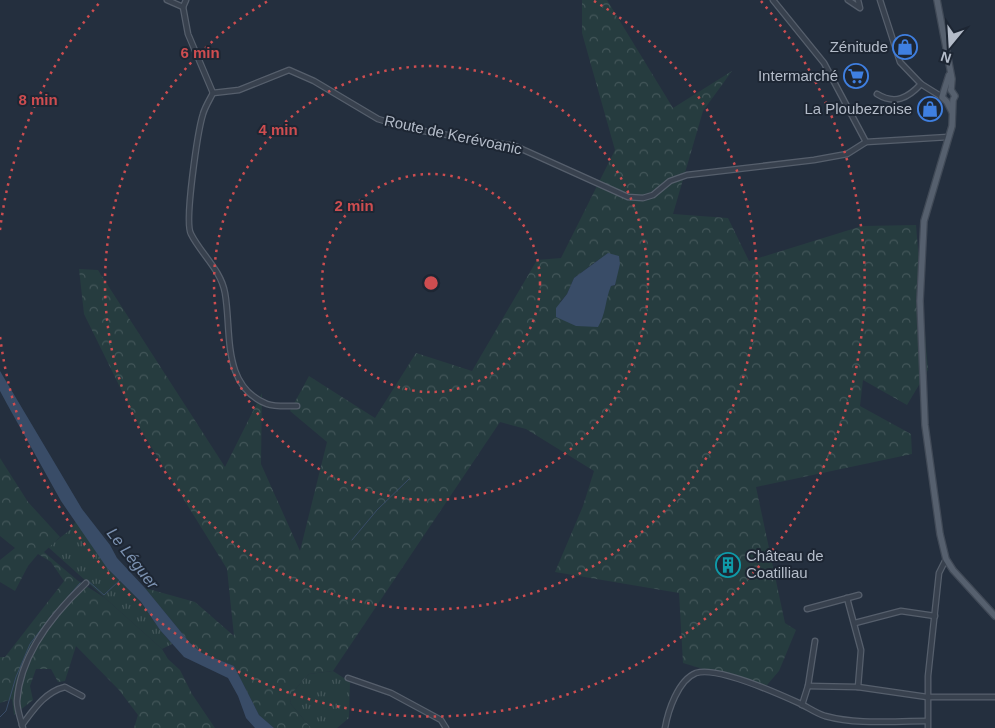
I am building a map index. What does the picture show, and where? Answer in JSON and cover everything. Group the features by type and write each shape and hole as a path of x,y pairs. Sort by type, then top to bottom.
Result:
{"main road":[{"path":"937,0 950,71 946,92 953,115 924,221 920,301 922,372 927,442 940,534 946,559 950,567 994,613"},
{"path":"946,92 955,96 950,101"}],"street":[{"path":"167,0 183,7"},
{"path":"186,0 183,7 188,34 213,93 203,114 188,214 190,232 216,272 225,292 230,349 236,376 245,389 268,404 297,406"},
{"path":"773,0 824,63 866,142"},
{"path":"848,0 860,8 858,0"},
{"path":"880,0 894,40 896,54 904,69 930,90 946,92"},
{"name":"Route de Kerévoanic","path":"213,93 239,90 288,70 314,81 378,119 411,129 515,146 628,197 636,198 653,194 670,181 687,175 814,160 847,154 866,142 948,137"},
{"path":"877,94 890,100 900,99 911,95 921,84"},
{"path":"928,728 928,697 939,573 946,559"},
{"path":"22,726 17,704 20,677 55,614 86,583"},
{"path":"807,609 859,595"},
{"path":"847,598 861,650 858,687"},
{"path":"854,623 901,611 935,616"},
{"path":"802,705 808,686 815,641"},
{"path":"665,728 675,698 683,683 694,674 700,672 721,674 766,688 822,715 850,722 927,721"},
{"path":"348,678 392,693 441,720 446,728"},
{"path":"808,686 858,687 928,697 984,695 995,697"},
{"path":"22,726 39,702 56,689 64,687 82,696"}],"green space":[{"path":"582,0 607,0 673,108 732,71 703,111 673,214 728,218 749,261 862,226 916,225 928,370 907,405 863,380 860,406 911,434 912,454 756,487 785,623 796,630 779,671 767,685 753,684 683,663 679,593 555,572 583,506 594,471 526,429 500,422 333,671 309,674 292,693 290,703 311,728 274,728 259,715 234,666 202,653 190,643 145,588 195,602 234,636 227,569 142,432 84,314 79,269 98,270 225,467 262,393 261,464 300,551 327,442 290,411 309,376 375,418 416,353 472,371 537,260 561,258 615,150 582,33","holes":["598,260 616,285 611,286 608,292 560,302 567,294 574,278"]},
{"path":"0,458 28,502 60,537 44,552 77,580 105,598 162,649 168,659 180,670 192,694 215,728 134,728 138,715 119,690 76,646 65,681 58,682 51,669 36,669 30,686 33,700 14,715 12,699 0,703 0,657 5,657 64,581 51,562 38,554 28,566 15,591 0,582 0,560 15,548 0,536"},
{"path":"76,521 107,568 142,604 172,644 162,649 48,547 70,530"},
{"path":"333,671 350,682 349,718 337,728 311,728 290,703 292,693 309,674"}],"water":[{"path":"608,253 619,256 620,264 615,285 611,286 603,317 598,327 576,326 556,317 556,308 567,294 574,278"},
{"path":"0,371 82,509 110,545 117,558 145,588 190,643 202,653 234,666 259,715 274,728 255,728 246,718 238,696 228,678 184,657 160,630 141,602 107,568 61,501 7,404 0,391"}],"waterway":[{"path":"352,540 377,510 409,479"},
{"path":"87,580 104,595 120,580"},
{"path":"0,717 6,711 16,677 30,644 80,583"}],"place":[{"name":"Zénitude","path":"905,47"},
{"name":"Intermarché","path":"856,76"},
{"name":"La Ploubezroise","path":"930,109"},
{"name":"Château de Coatilliau","path":"728,565"}],"water label":[{"name":"Le Léguer","path":"133,558"}]}
